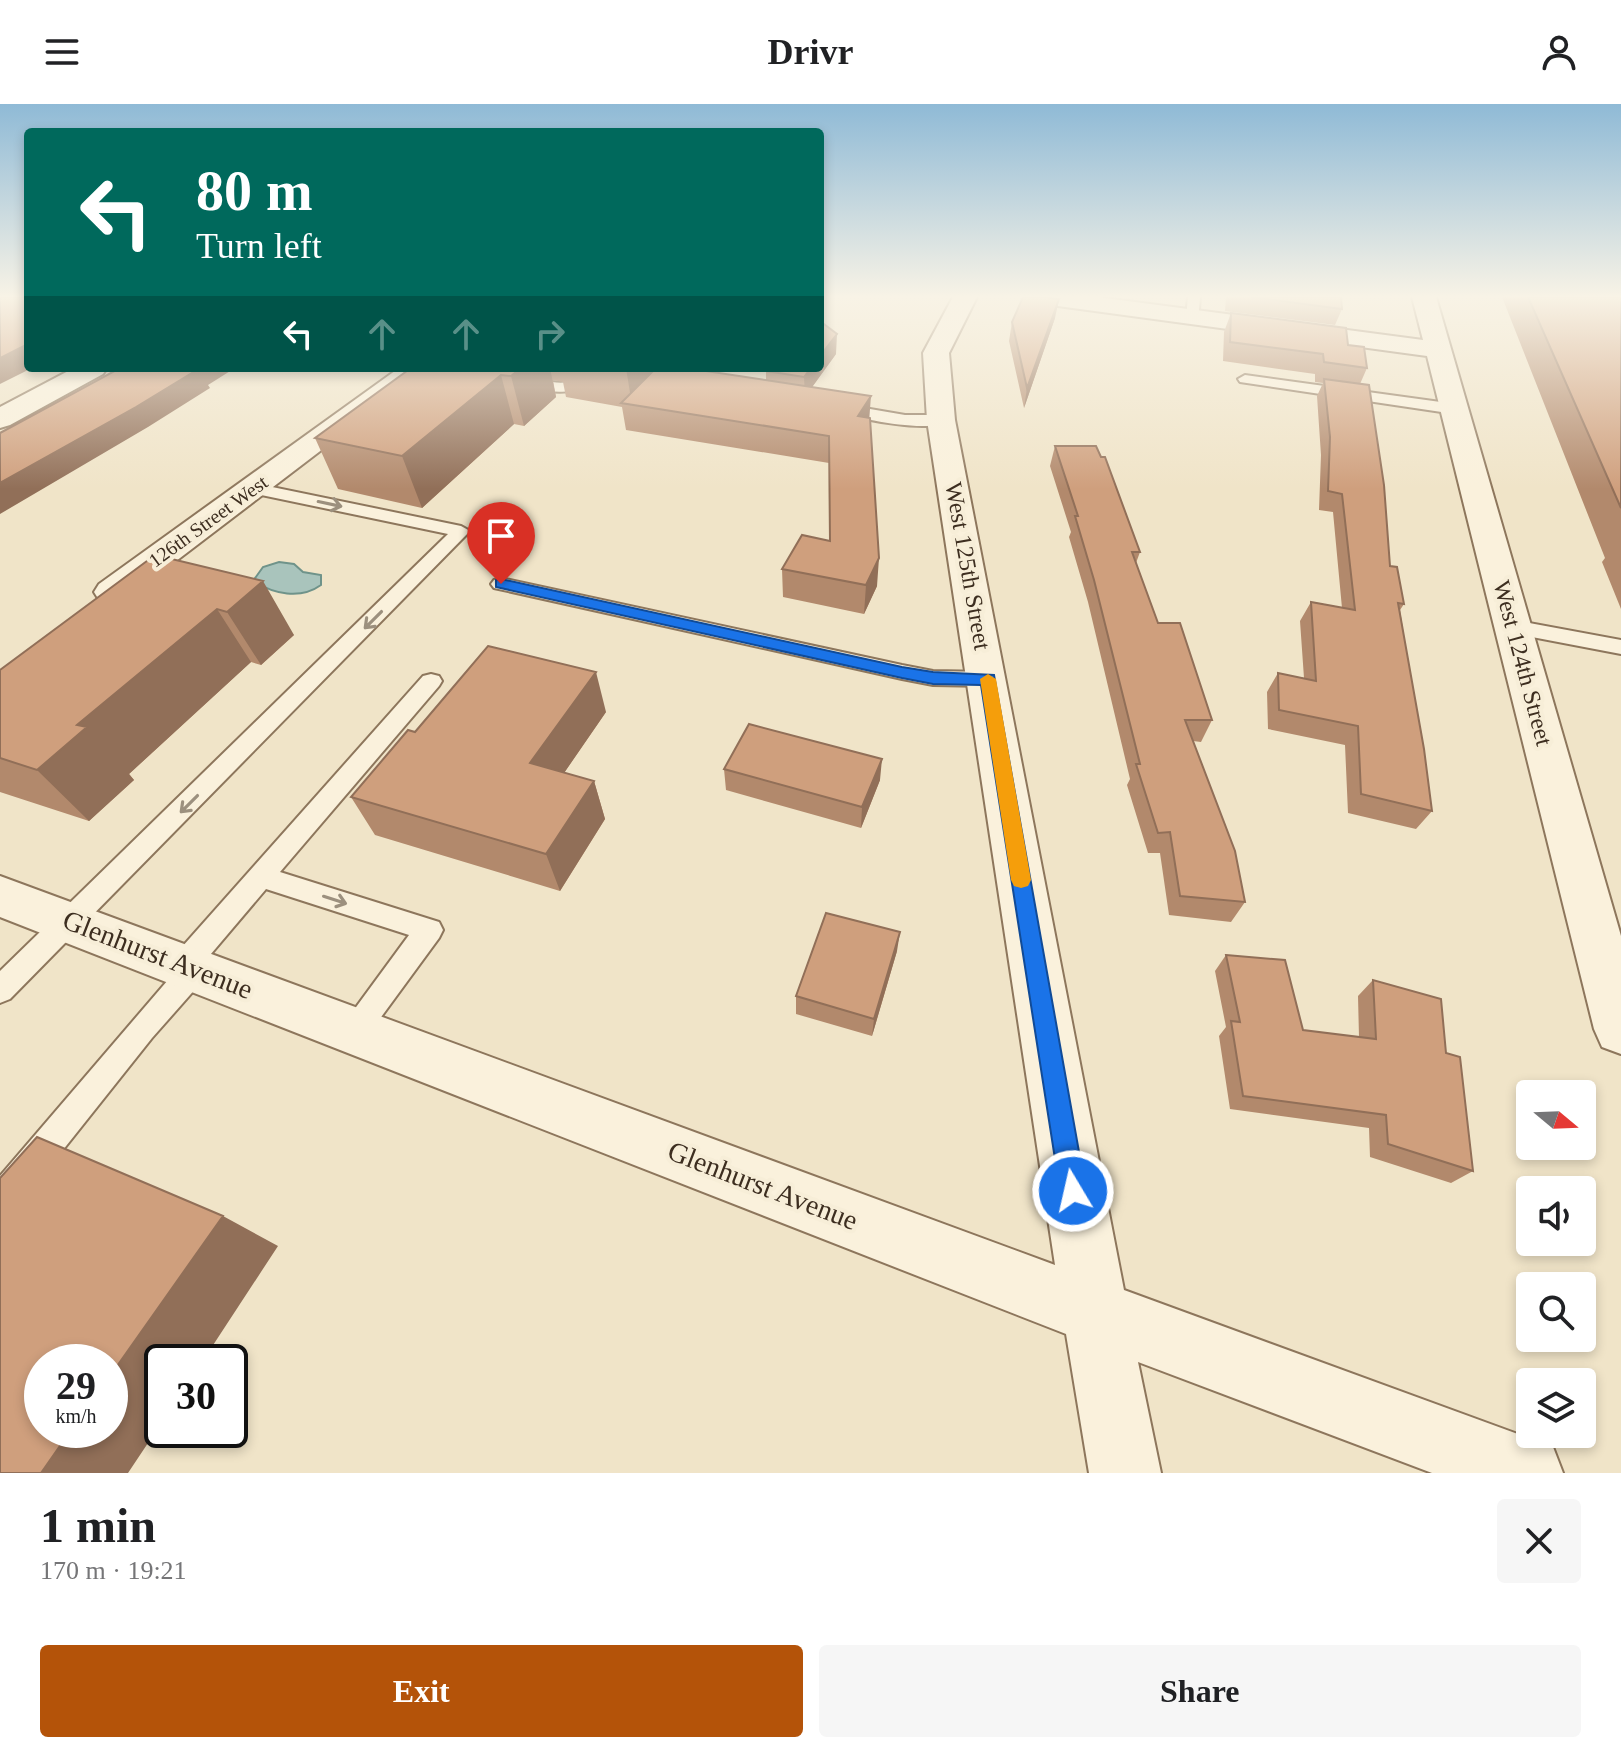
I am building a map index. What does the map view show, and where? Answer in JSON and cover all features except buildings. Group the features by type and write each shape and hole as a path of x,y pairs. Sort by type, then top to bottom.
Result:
{"street":[{"name":"West 125th Street","path":"937,361 941,420 1125,1473"},
{"name":"West 124th Street","path":"1442,361 1621,1029"},
{"path":"0,419 87,372"},
{"name":"126th Street West","path":"89,610 411,372"},
{"name":"Glenhurst Avenue","path":"0,896 1096,1313 1527,1473"}],"lane":[{"path":"508,380 563,390 588,384 598,372"},
{"path":"1245,379 1455,409"},
{"path":"820,405 905,420 941,420"},
{"path":"0,990 461,531 253,488"},
{"path":"501,584 902,672 933,678 988,679"},
{"path":"1513,627 1621,647"},
{"path":"0,1202 261,877 431,681"},
{"path":"261,877 429,930 355,1029"}],"water":[{"path":"279,562 294,564 303,572 321,575 321,585 304,593 287,594 253,581 263,567"}],"slow traffic":[{"path":"988,679 1021,880"}],"route":[{"path":"501,584 902,672 933,678 988,679 1073,1191"}]}
